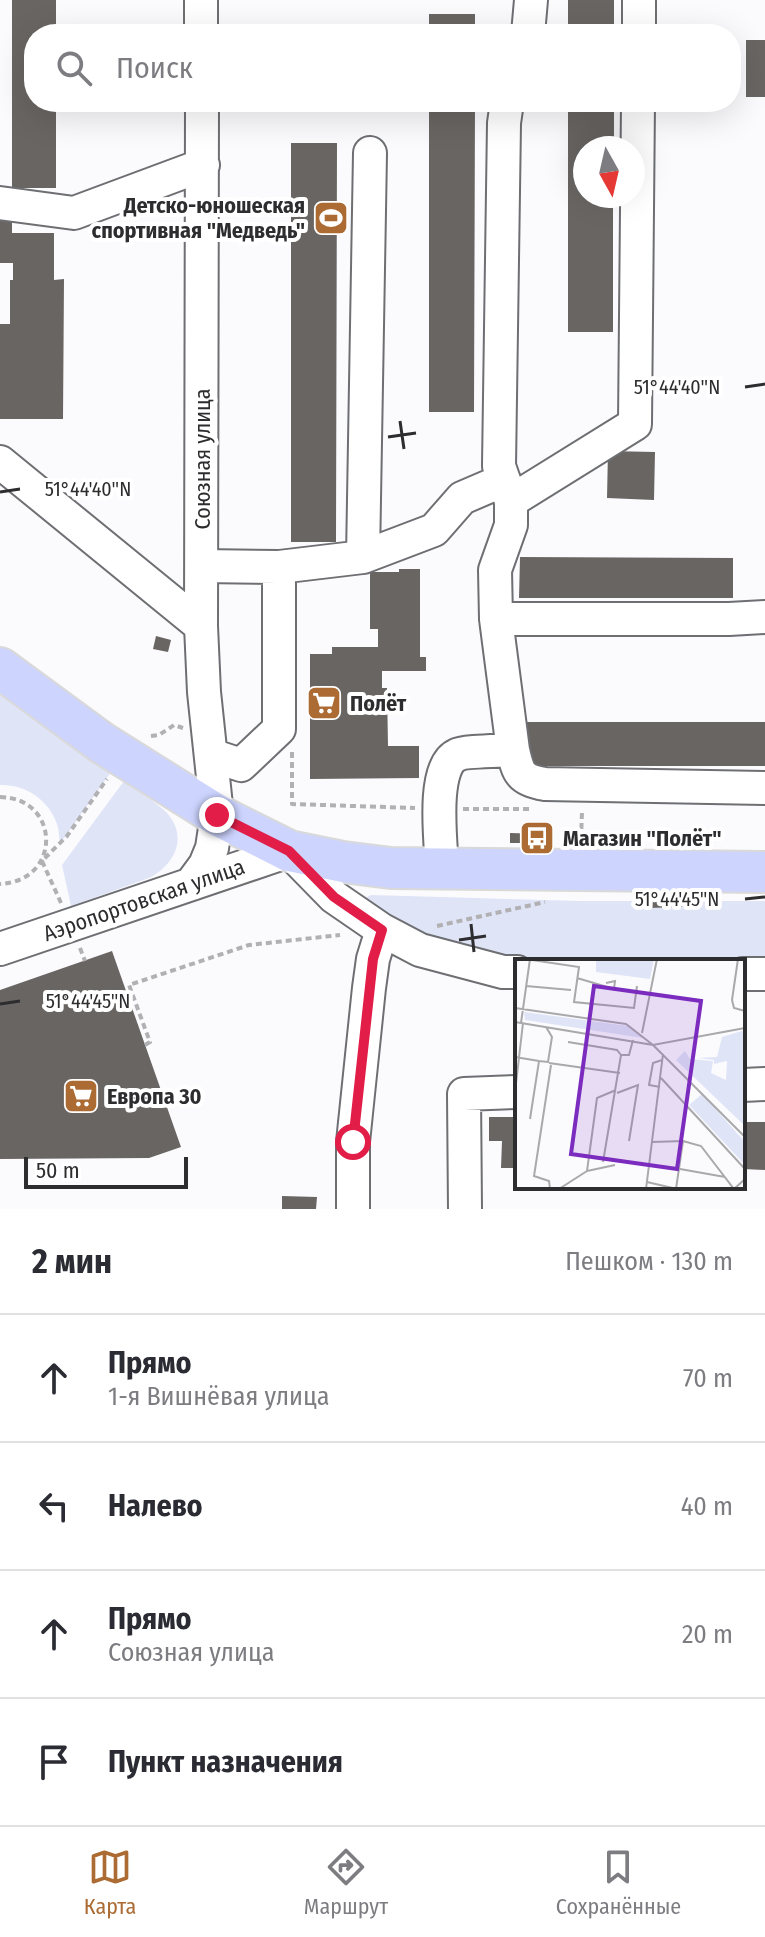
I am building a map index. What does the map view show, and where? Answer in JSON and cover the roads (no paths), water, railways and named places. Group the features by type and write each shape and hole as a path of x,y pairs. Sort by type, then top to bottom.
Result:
{"main road":[{"path":"0,668 122,756 217,815 289,851 391,868 765,872"}],"street":[{"path":"201,0 201,24"},
{"path":"529,24 531,0"},
{"path":"639,0 639,24"},
{"name":"Союзная улица","path":"191,884 205,865 212,848 217,815 204,692 201,626 202,112"},
{"path":"506,112 499,466 507,491 511,525 495,570 496,619 518,771 531,781 545,784 765,788"},
{"path":"202,566 279,567 363,557 434,530 462,498 507,491 635,424 638,112"},
{"path":"363,557 370,153"},
{"path":"0,203 74,213 203,165"},
{"path":"0,462 201,626"},
{"path":"211,755 241,765 279,729 279,567"},
{"path":"496,619 765,617"},
{"path":"442,868 440,785 450,760 457,754 513,750"},
{"path":"289,851 334,897 382,930 420,950 510,972"},
{"name":"Аэропортовская улица","path":"0,949 289,851"},
{"path":"353,1209 353,1142 373,959 382,930"},
{"path":"745,1085 765,1084"},
{"path":"465,1209 464,1094 515,1092"}],"place":[{"name":"Детско-юношеская спортивная \"Медведь\"","path":"331,218"},
{"name":"Полёт","path":"324,703"},
{"name":"Магазин \"Полёт\"","path":"537,838"},
{"name":"Европа 30","path":"81,1096"}]}
